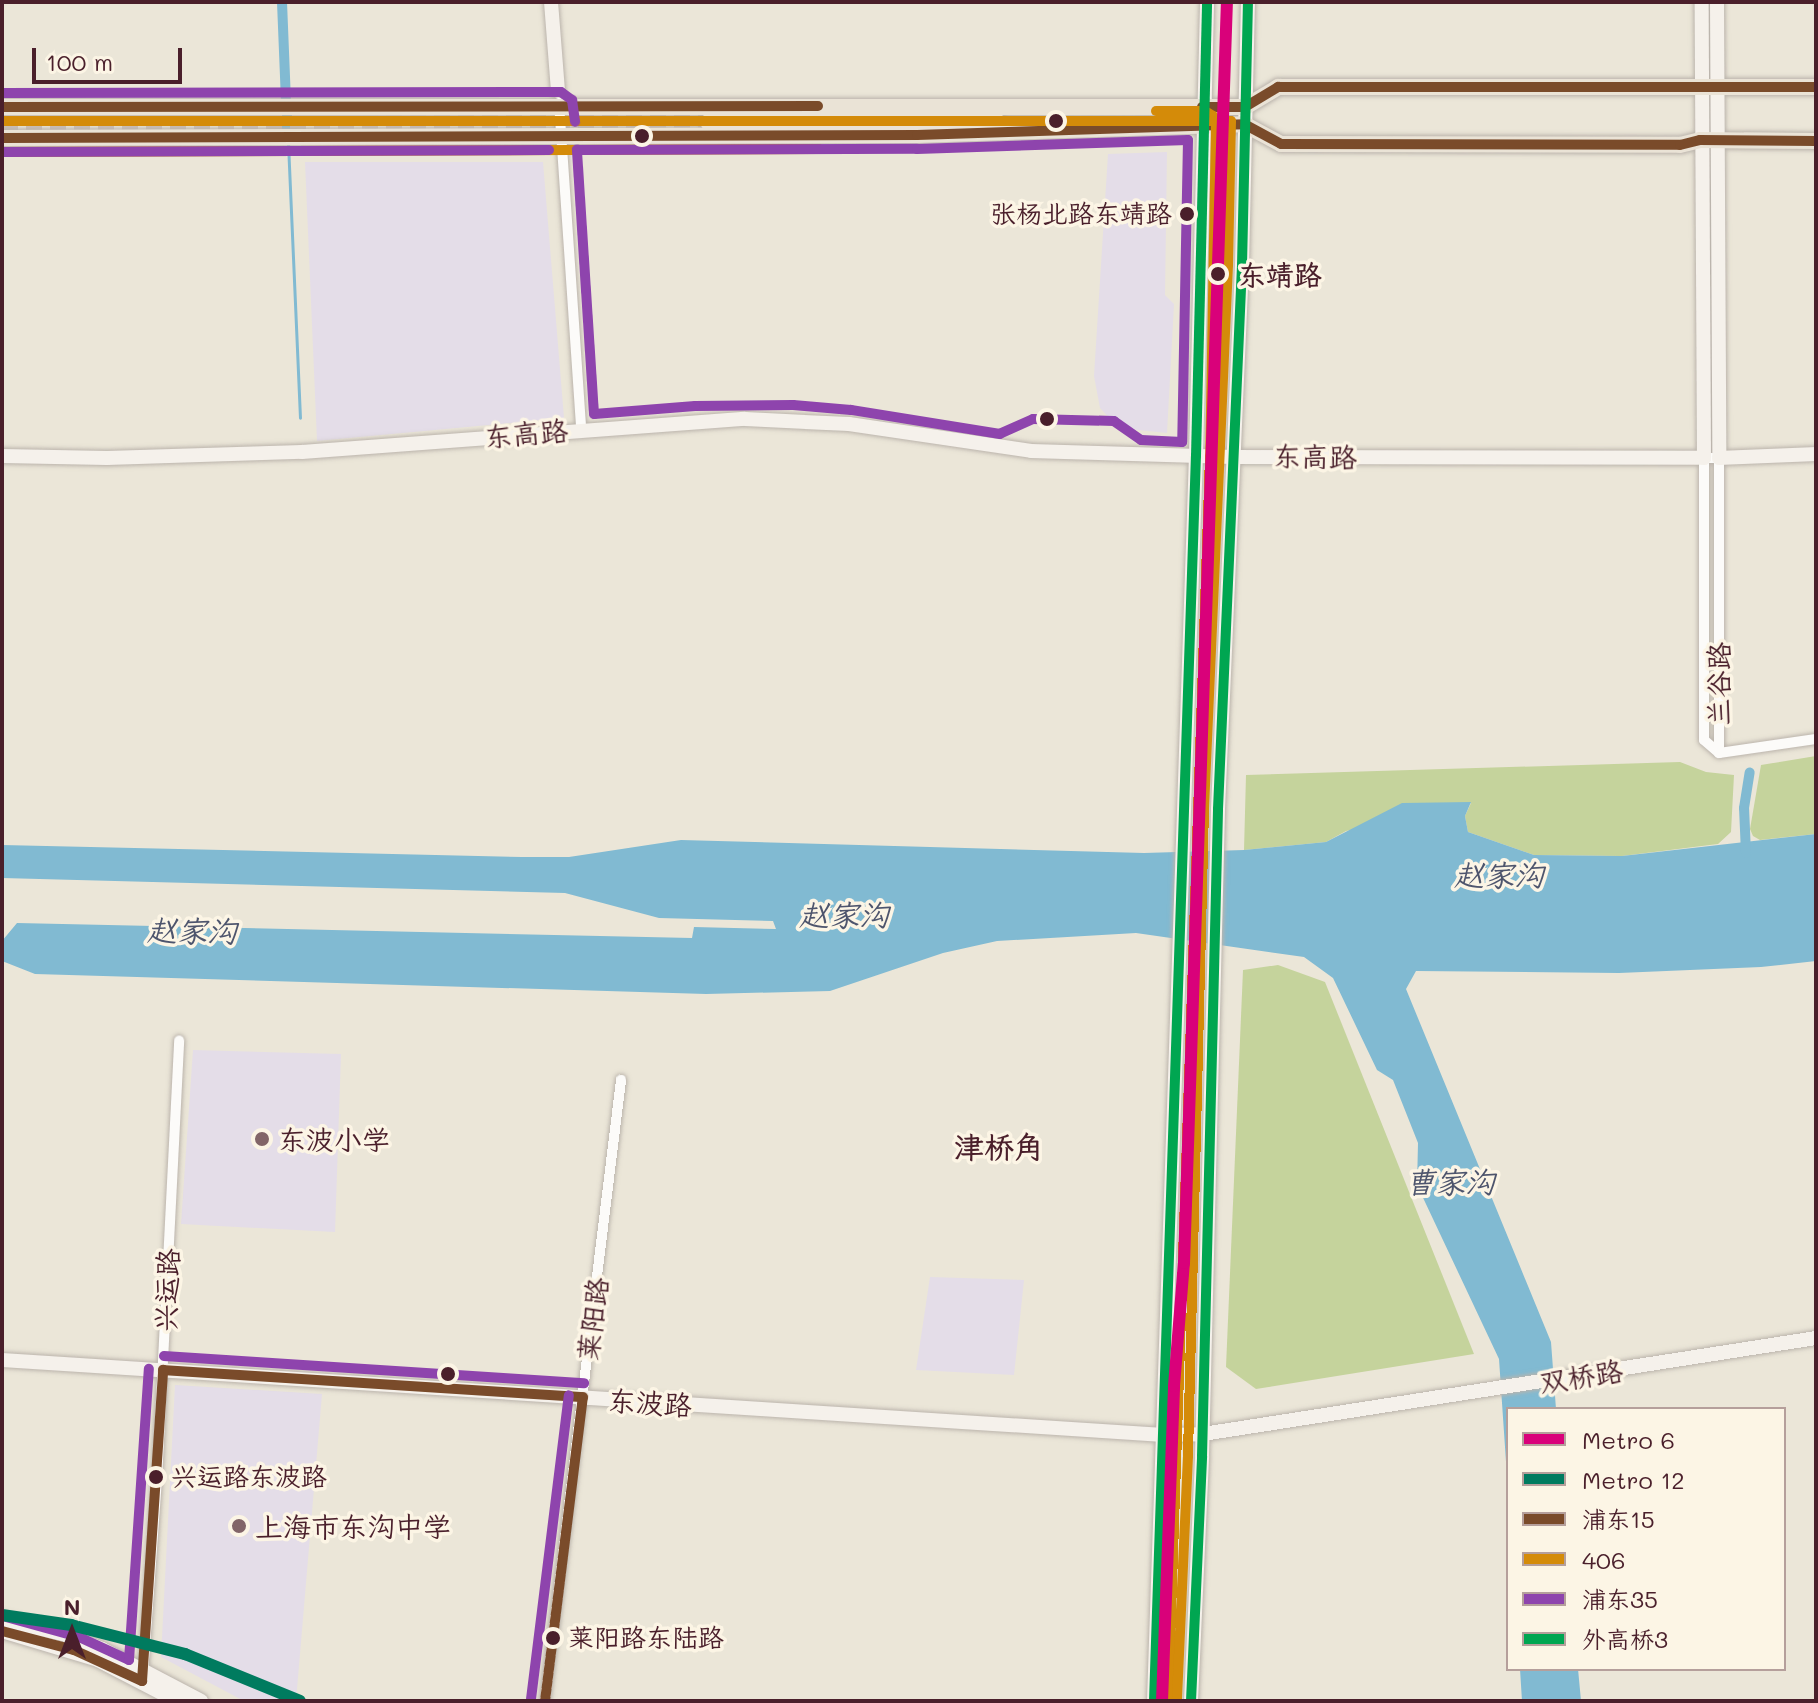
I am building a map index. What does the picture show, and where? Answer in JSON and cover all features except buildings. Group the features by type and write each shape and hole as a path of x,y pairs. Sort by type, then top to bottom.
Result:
{"main road":[{"path":"2,115 302,114 536,106 559,98 1245,107 1278,87 1816,87"},
{"path":"2,107 536,106"},
{"path":"708,122 1244,124 1281,144 1680,145 1708,140 1816,141"},
{"path":"2,138 917,135 1162,125"}],"street":[{"path":"551,2 581,429"},
{"path":"1154,1701 1196,456 1207,2"},
{"path":"1191,1701 1203,1434 1218,809 1242,265 1248,2"},
{"name":"兰谷路","path":"1702,2 1709,87"},
{"name":"兰谷路","path":"1717,2 1709,87 1708,140 1711,458 1719,753 1816,739"},
{"name":"东高路","path":"2,456 249,455 695,420 792,419 1031,451 1233,457 1711,458 1816,454"},
{"name":"兴运路","path":"143,1675 163,1370 179,1041"},
{"name":"莱阳路","path":"545,1701 621,1080"},
{"name":"双桥路","path":"1203,1434 1816,1338"},
{"name":"东波路","path":"2,1360 1164,1435 1203,1434"},
{"path":"2,1619 78,1639 143,1675 177,1701"},
{"path":"2,1631 74,1650 143,1675 201,1701"}],"shaded area":[{"path":"1167,152 1165,295 1174,304 1167,433 1119,428 1100,408 1094,376 1108,154"},
{"path":"305,162 543,162 564,418 317,441"},
{"name":"东波小学","path":"193,1050 341,1054 335,1232 181,1224"},
{"path":"930,1277 1024,1280 1014,1375 916,1370"},
{"name":"上海市东沟中学","path":"175,1385 322,1394 296,1701 244,1701 161,1657"}],"green space":[{"path":"1816,756 1816,834 1760,840 1753,836 1750,829 1761,765"},
{"path":"1680,762 1706,772 1734,775 1731,832 1718,844 1622,856 1534,855 1468,832 1465,816 1471,803 1346,831 1326,842 1244,850 1246,775"},
{"path":"1278,965 1325,982 1474,1354 1256,1389 1226,1367 1243,970"}],"water":[{"name":"赵家沟","path":"1471,802 1465,816 1468,832 1534,855 1622,856 1816,834 1816,961 1761,967 1619,973 1416,971 1406,989 1551,1342 1556,1407 1506,1407 1506,1462 1499,1359 1417,1185 1418,1143 1393,1080 1377,1070 1333,978 1304,957 1136,933 997,941 943,953 830,991 706,994 35,974 2,961 2,941 17,923 692,938 694,927 776,929 773,921 659,918 565,893 2,878 2,845 522,857 569,857 681,840 1144,853 1244,850 1326,842 1402,803"},
{"path":"1520,1671 1578,1671 1581,1701 1522,1701"}],"waterway":[{"path":"282,2 286,101"},
{"path":"287,113 287,131"},
{"path":"288,143 300,418"},
{"path":"1746,853 1744,808 1750,772"}],"tunnel":[{"path":"2,126 708,122"}],"metro line":[{"name":"6","path":"1162,1701 1174,1386 1184,1263 1227,2"},
{"name":"12","path":"2,1615 71,1625 185,1654 300,1701"}],"transit line":[{"name":"外高桥3","path":"1154,1701 1196,456 1207,2"},
{"name":"外高桥3","path":"1191,1701 1202,1456 1218,809 1242,265 1248,2"},
{"name":"浦东15","path":"1202,107 1245,107 1278,87 1816,87"},
{"name":"浦东35","path":"2,93 561,92 572,100 575,122"},
{"name":"浦东15","path":"2,107 818,106"},
{"name":"406","path":"1156,111 1205,111 1213,116 1216,125 1210,456 1168,1701"},
{"name":"406","path":"2,121 1231,121 1228,265 1204,809 1188,1456 1177,1700"},
{"name":"浦东15","path":"2,138 917,135 1244,124 1281,144 1680,145 1700,140 1816,141"},
{"name":"浦东35","path":"1188,140 1182,442 1141,440 1114,421 1033,419 1000,434 851,410 793,405 695,406 594,414 577,150 917,149 1188,140"},
{"name":"406","path":"2,152 819,149"},
{"name":"浦东35","path":"2,152 549,150"},
{"name":"浦东35","path":"164,1356 584,1383"},
{"name":"浦东35","path":"6,1617 79,1637 129,1660 149,1369"},
{"name":"浦东15","path":"163,1370 583,1397"},
{"name":"浦东15","path":"2,1631 74,1650 142,1681 163,1370"},
{"name":"浦东35","path":"531,1699 569,1395"},
{"name":"浦东15","path":"545,1701 583,1397"}],"place":[{"name":"张杨北路东靖路","path":"1187,214"},
{"name":"东靖路","path":"1218,274"},
{"name":"东波小学","path":"262,1139"},
{"name":"兴运路东波路","path":"156,1477"},
{"name":"上海市东沟中学","path":"239,1526"},
{"name":"莱阳路东陆路","path":"553,1638"}],"district":[{"name":"津桥角","path":"999,1146"}],"water label":[{"name":"曹家沟","path":"1450,1181"}]}
